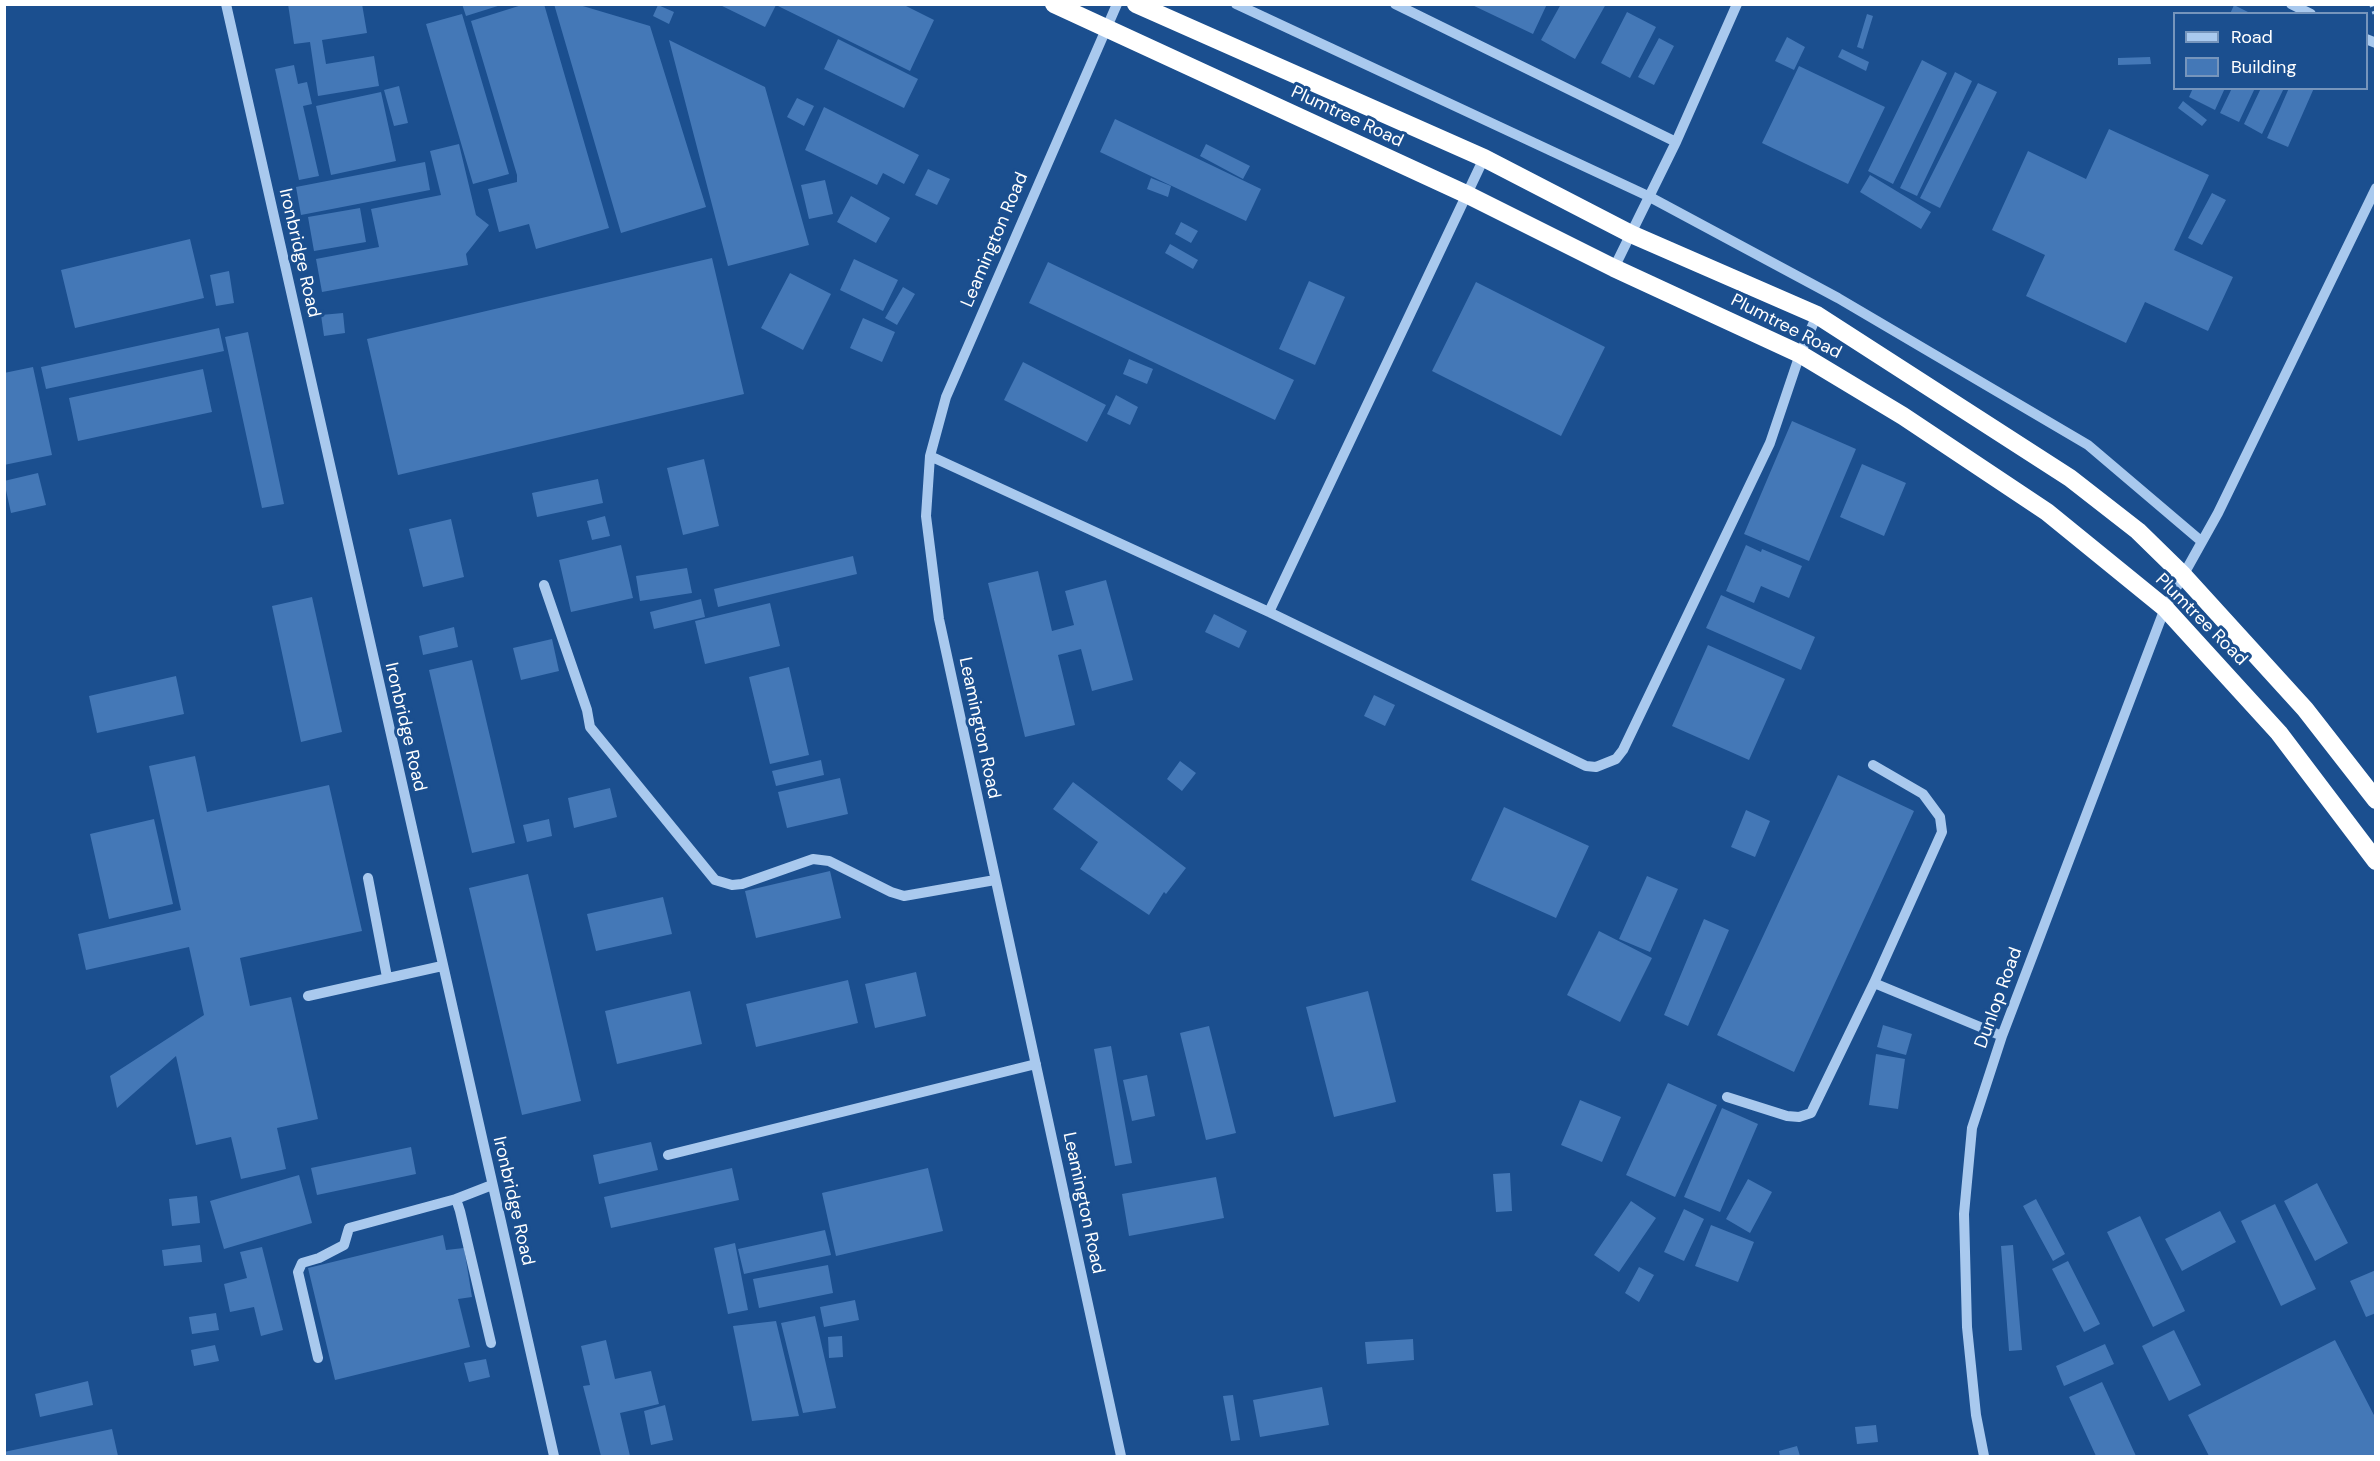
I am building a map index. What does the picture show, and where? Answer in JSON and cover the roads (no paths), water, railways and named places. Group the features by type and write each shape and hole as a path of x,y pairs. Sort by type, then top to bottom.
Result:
{"highway":[{"name":"Plumtree Road","path":"1054,4 1468,195 1614,268 1800,354 1903,417 2047,512 2165,608 2279,733 2376,861"},
{"name":"Plumtree Road","path":"1136,4 1484,158 1631,234 1817,315 2070,478 2138,531 2183,575 2305,709 2376,800"}],"street":[{"name":"Ironbridge Road","path":"226,4 554,1456"},
{"name":"Leamington Road","path":"1117,4 946,397 930,456 926,516 939,619 1121,1456"},
{"path":"1236,4 1648,196 1838,298 2088,445 2202,541"},
{"path":"1395,4 1676,142"},
{"path":"1614,268 1676,142 1737,4"},
{"path":"2291,4 2307,12"},
{"path":"1269,612 1484,158"},
{"name":"Dunlop Road","path":"1984,1456 1976,1415 1967,1327 1964,1214 1972,1128 2002,1036 2165,608 2218,513 2376,188"},
{"path":"930,456 1269,612 1586,766 1596,767 1616,759 1623,750 1770,443 1800,354 1817,315"},
{"path":"544,585 587,710 590,727 714,880 732,885 742,884 813,859 829,861 891,892 904,896 995,880"},
{"path":"1727,1097 1787,1116 1799,1117 1811,1113 1942,832 1940,817 1923,795 1873,765"},
{"path":"368,878 387,977"},
{"path":"308,996 442,966"},
{"path":"1874,982 2002,1036"},
{"path":"668,1155 1036,1064"},
{"path":"318,1358 298,1272 302,1263 320,1258 344,1245 349,1227 456,1199 492,1185"},
{"path":"456,1199 491,1343"}]}
